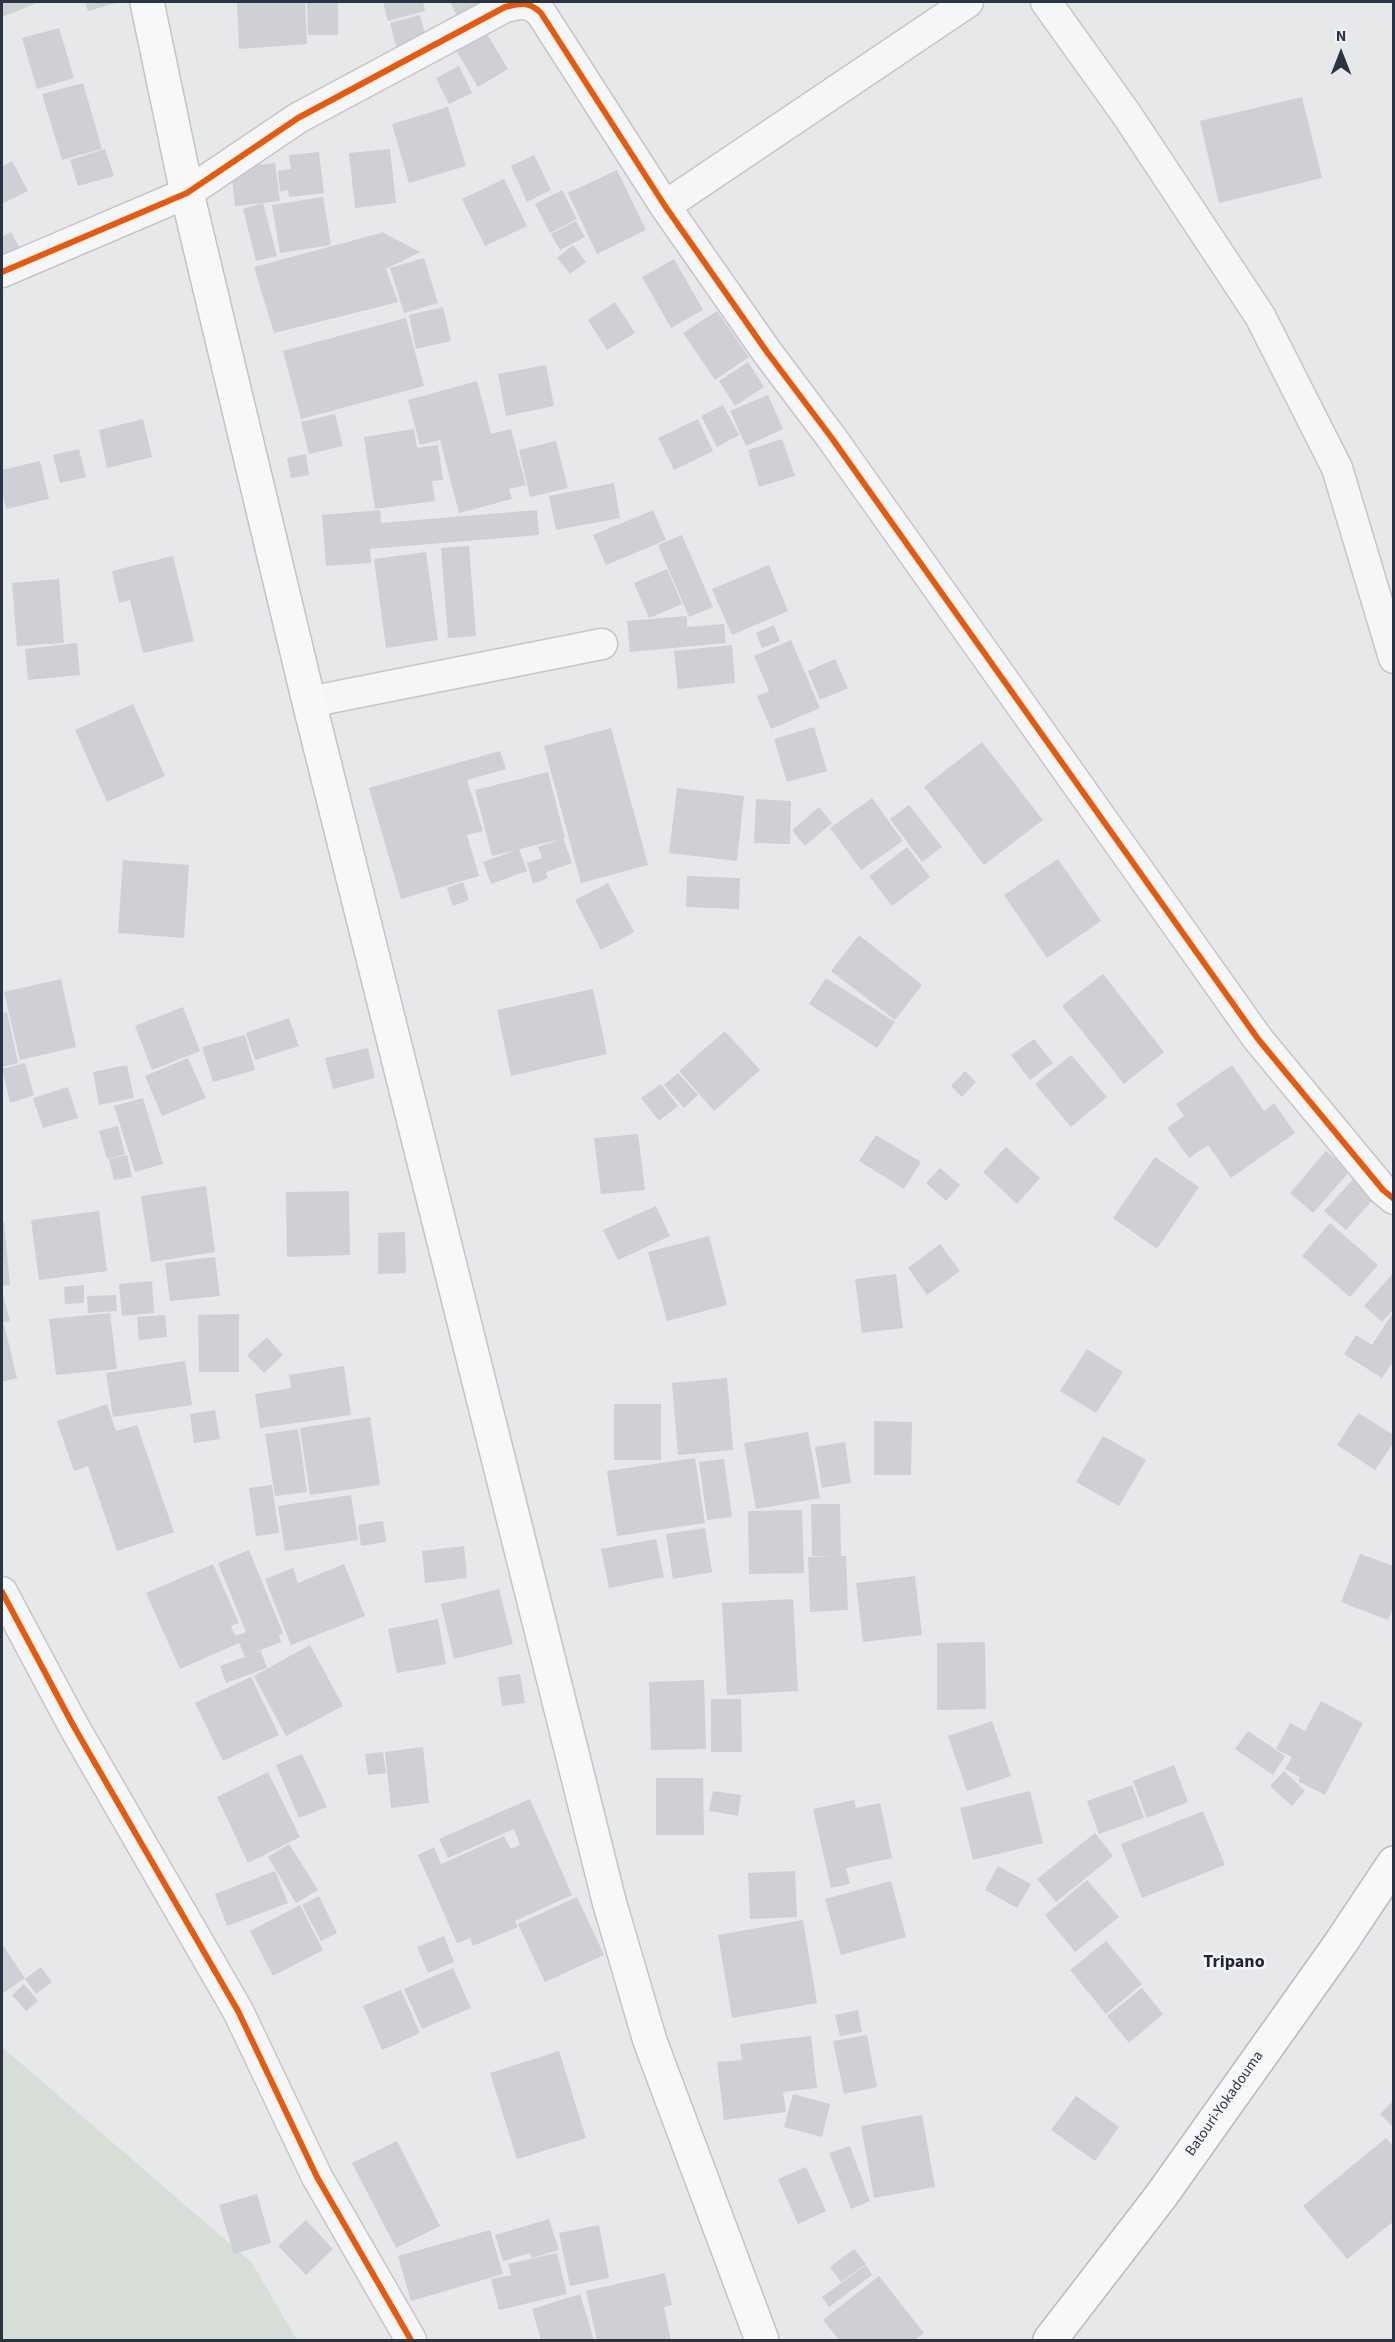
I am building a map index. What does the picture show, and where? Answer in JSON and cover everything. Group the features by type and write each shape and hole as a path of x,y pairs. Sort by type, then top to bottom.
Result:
{"main road":[{"path":"147,2 187,193 309,702 609,1901 650,2041 762,2340"},
{"name":"Batouri-Yokadouma","path":"1050,2340 1161,2196 1340,1944 1394,1863"}],"street":[{"path":"2,272 187,193 297,118 505,6 522,2 534,6 541,13 665,206 767,352 831,436 1258,1039 1383,1190 1394,1199"},
{"path":"665,206 968,2"},
{"path":"1046,2 1127,115 1260,316 1337,468 1394,658"},
{"path":"309,702 602,644"},
{"path":"2,1592 73,1725 238,2011 317,2177 411,2340"}],"shaded area":[{"path":"2,2047 252,2263 297,2340 2,2340"}],"building":[{"path":"2,2 39,2 2,17"},
{"path":"85,2 119,2 88,11"},
{"path":"237,2 305,2 307,44 239,49"},
{"path":"307,2 338,2 338,35 308,35"},
{"path":"383,2 423,2 425,11 388,21"},
{"path":"450,2 508,2 462,25"},
{"path":"420,15 428,46 398,53 390,23"},
{"path":"481,24 508,69 478,87 451,42"},
{"path":"59,28 74,78 37,89 22,38"},
{"path":"459,66 472,93 449,104 436,78"},
{"path":"83,83 102,149 62,160 42,94"},
{"path":"1302,97 1322,178 1219,203 1200,121"},
{"path":"448,107 466,166 409,183 392,124"},
{"path":"105,149 114,176 78,186 70,160"},
{"path":"390,149 396,203 355,208 349,153"},
{"path":"319,152 324,193 289,197 288,190 280,192 278,171 291,169 289,155"},
{"path":"534,155 551,190 527,202 511,166"},
{"path":"12,161 28,191 2,204 2,167"},
{"path":"275,163 280,201 235,206 231,168"},
{"path":"617,170 646,230 597,254 568,193"},
{"path":"504,179 527,226 485,246 462,199"},
{"path":"562,190 577,219 550,233 535,204"},
{"path":"323,197 331,245 280,253 272,205"},
{"path":"263,203 277,256 256,261 243,209"},
{"path":"576,221 585,237 560,250 551,234"},
{"path":"380,231 420,252 386,269 398,302 274,333 254,267 381,233"},
{"path":"11,232 22,252 2,262 2,237"},
{"path":"573,245 586,262 570,274 557,258"},
{"path":"424,258 438,303 404,313 390,268"},
{"path":"674,259 703,310 671,328 642,277"},
{"path":"615,302 635,333 607,350 588,320"},
{"path":"443,307 451,341 416,349 409,315"},
{"path":"717,311 749,357 715,380 683,333"},
{"path":"406,318 424,386 301,419 283,351"},
{"path":"748,362 764,387 735,406 719,381"},
{"path":"546,365 554,406 506,416 498,374"},
{"path":"477,381 491,434 511,429 526,485 509,489 512,499 459,513 440,440 420,445 408,400"},
{"path":"768,395 783,429 746,446 730,411"},
{"path":"723,405 739,435 717,447 701,416"},
{"path":"335,414 343,446 309,454 301,422"},
{"path":"143,419 152,457 107,468 99,430"},
{"path":"698,419 713,451 674,470 658,438"},
{"path":"414,429 417,448 438,445 443,480 432,481 435,501 375,509 364,437"},
{"path":"782,439 795,476 759,487 748,450"},
{"path":"556,441 568,488 530,497 519,450"},
{"path":"79,449 86,477 60,483 53,455"},
{"path":"306,454 309,475 291,478 287,458"},
{"path":"40,461 49,499 6,509 2,490 2,470"},
{"path":"614,483 620,518 556,530 549,496"},
{"path":"380,510 381,523 537,510 539,535 370,549 371,563 326,566 322,515"},
{"path":"653,510 666,540 606,565 593,535"},
{"path":"682,535 713,607 689,617 658,545"},
{"path":"469,546 476,636 448,638 441,548"},
{"path":"426,552 438,640 386,648 374,559"},
{"path":"173,556 194,641 143,653 130,600 119,603 112,571"},
{"path":"769,565 788,611 732,635 712,589"},
{"path":"667,569 682,604 649,618 634,583"},
{"path":"59,579 64,643 17,646 12,583"},
{"path":"687,616 687,627 724,624 726,643 630,652 627,621"},
{"path":"774,625 780,641 762,648 756,633"},
{"path":"791,640 820,708 771,729 757,696 769,691 754,656"},
{"path":"77,643 80,675 28,680 25,649"},
{"path":"732,645 735,683 678,689 674,651"},
{"path":"835,659 848,688 820,700 808,671"},
{"path":"133,704 165,776 107,802 75,730"},
{"path":"814,727 827,771 787,782 774,739"},
{"path":"611,728 648,865 581,883 544,746"},
{"path":"982,742 1043,820 984,865 924,787"},
{"path":"500,751 506,769 467,780 483,831 467,835 479,876 401,899 369,788"},
{"path":"548,772 565,838 563,838 572,863 546,872 548,878 533,884 527,863 542,858 538,847 561,839 492,856 475,790"},
{"path":"677,788 744,796 737,861 669,853"},
{"path":"872,798 903,841 861,870 830,828"},
{"path":"756,799 791,801 790,844 754,843"},
{"path":"909,805 942,847 922,862 890,819"},
{"path":"819,807 832,823 805,846 792,830"},
{"path":"907,847 930,877 892,906 869,876"},
{"path":"519,849 527,871 491,884 483,862"},
{"path":"1058,859 1101,921 1047,958 1004,895"},
{"path":"123,860 189,865 184,938 118,933"},
{"path":"687,876 740,878 739,909 686,907"},
{"path":"463,882 469,900 453,906 447,888"},
{"path":"608,883 634,932 601,950 575,900"},
{"path":"859,935 922,985 895,1020 831,971"},
{"path":"1103,974 1164,1052 1124,1084 1062,1006"},
{"path":"826,978 895,1022 877,1048 809,1004"},
{"path":"61,979 76,1047 20,1060 4,992"},
{"path":"593,989 607,1054 511,1076 497,1010"},
{"path":"183,1007 200,1051 152,1070 135,1026"},
{"path":"7,1012 18,1063 2,1067 2,1014"},
{"path":"289,1018 299,1046 255,1060 246,1033"},
{"path":"725,1031 760,1070 714,1111 679,1071"},
{"path":"245,1035 255,1070 213,1082 202,1047"},
{"path":"1034,1039 1053,1063 1030,1080 1011,1055"},
{"path":"368,1048 375,1078 333,1089 325,1058"},
{"path":"1071,1055 1107,1097 1071,1127 1035,1084"},
{"path":"188,1058 206,1098 162,1116 145,1076"},
{"path":"25,1063 34,1095 10,1103 2,1069"},
{"path":"127,1065 134,1098 99,1105 93,1072"},
{"path":"1232,1065 1264,1111 1274,1103 1295,1133 1231,1178 1208,1145 1189,1158 1167,1128 1184,1116 1176,1104"},
{"path":"965,1071 976,1082 962,1097 951,1086"},
{"path":"678,1073 698,1095 684,1108 664,1085"},
{"path":"661,1084 678,1106 659,1121 641,1098"},
{"path":"68,1087 78,1118 43,1128 33,1098"},
{"path":"143,1098 163,1164 135,1172 114,1106"},
{"path":"118,1126 125,1154 107,1159 99,1131"},
{"path":"638,1134 645,1190 601,1194 594,1138"},
{"path":"876,1135 921,1162 904,1189 859,1161"},
{"path":"1006,1147 1040,1178 1017,1204 983,1172"},
{"path":"1326,1151 1350,1171 1313,1213 1290,1193"},
{"path":"127,1155 132,1177 114,1180 109,1159"},
{"path":"1155,1157 1199,1187 1157,1249 1113,1218"},
{"path":"940,1168 960,1185 946,1201 926,1183"},
{"path":"1355,1177 1376,1196 1346,1230 1324,1211"},
{"path":"206,1186 215,1252 151,1262 141,1196"},
{"path":"349,1191 350,1255 287,1257 286,1192"},
{"path":"656,1206 670,1236 618,1260 603,1230"},
{"path":"99,1211 107,1271 39,1280 31,1220"},
{"path":"2,1222 4,1222 10,1285 2,1286"},
{"path":"1330,1223 1378,1265 1350,1297 1302,1256"},
{"path":"405,1232 406,1273 378,1274 378,1233"},
{"path":"709,1236 727,1305 667,1321 648,1252"},
{"path":"940,1244 960,1271 927,1295 908,1268"},
{"path":"215,1257 220,1296 170,1301 165,1263"},
{"path":"1394,1272 1394,1309 1382,1322 1364,1306"},
{"path":"896,1274 903,1328 862,1333 855,1279"},
{"path":"152,1281 154,1313 122,1316 119,1284"},
{"path":"84,1285 84,1303 65,1304 64,1287"},
{"path":"2,1291 10,1321 2,1323"},
{"path":"116,1295 117,1311 88,1313 87,1296"},
{"path":"1394,1311 1394,1360 1382,1378 1344,1354 1356,1335 1372,1345"},
{"path":"110,1313 117,1369 56,1375 49,1319"},
{"path":"239,1314 239,1372 199,1372 198,1315"},
{"path":"165,1315 167,1337 139,1340 137,1317"},
{"path":"4,1324 17,1378 2,1382 2,1325"},
{"path":"267,1337 283,1355 264,1373 247,1355"},
{"path":"1087,1349 1123,1372 1096,1413 1060,1391"},
{"path":"185,1361 192,1405 113,1417 106,1373"},
{"path":"344,1366 351,1415 260,1428 255,1394 291,1388 289,1375"},
{"path":"727,1378 733,1450 678,1455 672,1383"},
{"path":"107,1404 116,1431 137,1425 174,1532 117,1551 88,1466 74,1471 57,1421"},
{"path":"614,1404 661,1404 661,1460 614,1460"},
{"path":"215,1410 220,1439 194,1443 190,1414"},
{"path":"1358,1413 1394,1435 1394,1442 1375,1470 1337,1445"},
{"path":"370,1417 380,1485 310,1495 300,1428"},
{"path":"874,1421 912,1422 911,1475 874,1475"},
{"path":"298,1429 307,1492 275,1496 265,1434"},
{"path":"808,1432 820,1498 756,1509 744,1443"},
{"path":"1103,1436 1146,1460 1119,1506 1076,1482"},
{"path":"845,1442 851,1483 822,1488 815,1447"},
{"path":"695,1458 705,1523 617,1536 607,1471"},
{"path":"724,1459 732,1517 707,1520 699,1462"},
{"path":"272,1485 279,1533 256,1536 249,1488"},
{"path":"351,1495 358,1540 285,1551 278,1506"},
{"path":"811,1504 840,1504 841,1556 846,1556 848,1610 810,1612 808,1557 835,1556 812,1556"},
{"path":"802,1510 804,1573 749,1574 748,1511"},
{"path":"383,1521 386,1542 361,1546 358,1525"},
{"path":"705,1528 712,1572 673,1579 666,1534"},
{"path":"656,1539 664,1577 609,1588 601,1549"},
{"path":"464,1546 467,1578 425,1583 422,1551"},
{"path":"249,1550 283,1633 279,1635 281,1642 251,1654 261,1651 267,1668 226,1683 220,1666 245,1657 239,1643 180,1669 146,1593 213,1564 239,1623 231,1626 235,1636 246,1632 218,1563"},
{"path":"1360,1554 1394,1566 1394,1606 1388,1620 1341,1602"},
{"path":"344,1564 365,1616 291,1645 265,1579 293,1568 298,1583"},
{"path":"915,1576 922,1635 863,1642 856,1583"},
{"path":"499,1589 513,1644 454,1659 441,1604"},
{"path":"793,1599 798,1691 727,1695 722,1603"},
{"path":"438,1619 446,1664 397,1673 388,1629"},
{"path":"985,1642 986,1709 937,1710 937,1643"},
{"path":"310,1645 343,1706 286,1736 254,1676"},
{"path":"520,1674 525,1703 502,1706 498,1677"},
{"path":"251,1677 279,1735 223,1761 195,1703"},
{"path":"704,1680 706,1749 651,1750 649,1682"},
{"path":"711,1699 741,1699 742,1752 711,1752"},
{"path":"1321,1701 1363,1723 1325,1795 1298,1781 1300,1777 1285,1769 1292,1757 1276,1749 1290,1723 1305,1731"},
{"path":"992,1721 1011,1776 967,1791 948,1736"},
{"path":"1248,1731 1285,1756 1273,1775 1235,1749"},
{"path":"423,1747 429,1803 391,1808 385,1752"},
{"path":"383,1752 386,1773 368,1775 365,1754"},
{"path":"302,1754 327,1807 299,1818 276,1765"},
{"path":"1174,1765 1188,1802 1147,1818 1133,1781"},
{"path":"1284,1771 1305,1791 1292,1806 1270,1786"},
{"path":"268,1772 300,1837 248,1863 217,1797"},
{"path":"656,1778 703,1778 704,1835 656,1835"},
{"path":"1132,1785 1144,1818 1099,1834 1087,1801"},
{"path":"713,1791 741,1795 738,1816 709,1811"},
{"path":"1030,1791 1043,1843 973,1860 960,1808"},
{"path":"530,1799 572,1895 515,1921 518,1927 473,1946 470,1938 457,1943 418,1855 434,1847 441,1864 504,1836 511,1849 520,1845 514,1829 448,1858 439,1839"},
{"path":"854,1800 856,1808 880,1803 892,1858 846,1868 850,1884 831,1888 813,1809"},
{"path":"1203,1811 1225,1865 1142,1898 1121,1844"},
{"path":"1095,1833 1113,1856 1056,1902 1037,1879"},
{"path":"289,1844 318,1890 296,1903 268,1857"},
{"path":"998,1866 1031,1884 1017,1908 985,1890"},
{"path":"275,1871 288,1903 227,1926 215,1894"},
{"path":"795,1871 797,1917 750,1919 748,1873"},
{"path":"1087,1880 1119,1917 1075,1952 1045,1915"},
{"path":"891,1881 906,1937 841,1955 825,1899"},
{"path":"319,1896 337,1933 321,1941 302,1905"},
{"path":"577,1897 604,1955 545,1982 518,1924"},
{"path":"300,1905 323,1950 273,1976 250,1931"},
{"path":"803,1920 817,2003 732,2018 718,1935"},
{"path":"444,1936 454,1962 428,1973 417,1947"},
{"path":"1106,1941 1142,1984 1106,2014 1070,1970"},
{"path":"2,1944 25,1978 2,1994"},
{"path":"41,1967 52,1982 36,1994 25,1979"},
{"path":"453,1968 471,2008 422,2029 404,1989"},
{"path":"24,1984 38,2001 26,2011 12,1995"},
{"path":"1142,1988 1163,2014 1129,2043 1107,2016"},
{"path":"401,1990 420,2033 382,2050 363,2006"},
{"path":"858,2010 862,2032 840,2036 835,2015"},
{"path":"867,2035 877,2087 844,2094 833,2041"},
{"path":"811,2036 817,2088 783,2092 786,2112 724,2120 717,2062 742,2060 740,2044"},
{"path":"559,2051 586,2138 517,2159 490,2073"},
{"path":"793,2094 830,2104 822,2137 784,2127"},
{"path":"1076,2096 1119,2127 1095,2161 1051,2130"},
{"path":"1394,2100 1394,2128 1380,2114"},
{"path":"922,2115 935,2187 874,2198 861,2126"},
{"path":"1386,2138 1394,2147 1394,2221 1347,2259 1303,2206"},
{"path":"397,2141 440,2226 396,2248 352,2163"},
{"path":"850,2146 870,2201 851,2209 829,2153"},
{"path":"806,2167 826,2211 798,2224 778,2179"},
{"path":"257,2194 271,2243 234,2254 219,2205"},
{"path":"549,2219 559,2250 532,2258 530,2253 503,2261 495,2235"},
{"path":"306,2220 333,2249 306,2275 278,2246"},
{"path":"599,2225 609,2278 570,2286 559,2233"},
{"path":"490,2230 503,2274 411,2301 398,2256"},
{"path":"854,2249 866,2264 841,2282 830,2267"},
{"path":"557,2253 567,2294 499,2310 491,2279 511,2275 508,2264"},
{"path":"866,2265 872,2275 829,2307 822,2297"},
{"path":"665,2273 672,2305 664,2307 671,2340 597,2340 586,2291"},
{"path":"879,2276 924,2333 915,2340 839,2340 823,2320"},
{"path":"580,2294 594,2340 541,2340 532,2309"}],"cycle path":[{"path":"2,272 187,193 298,118 505,7 524,4 537,9 665,206 767,352 831,437 1258,1039 1383,1190 1394,1199"},
{"path":"2,1592 73,1725 238,2011 317,2177 411,2340"}],"district":[{"name":"Tripano","path":"1234,1963"}]}
